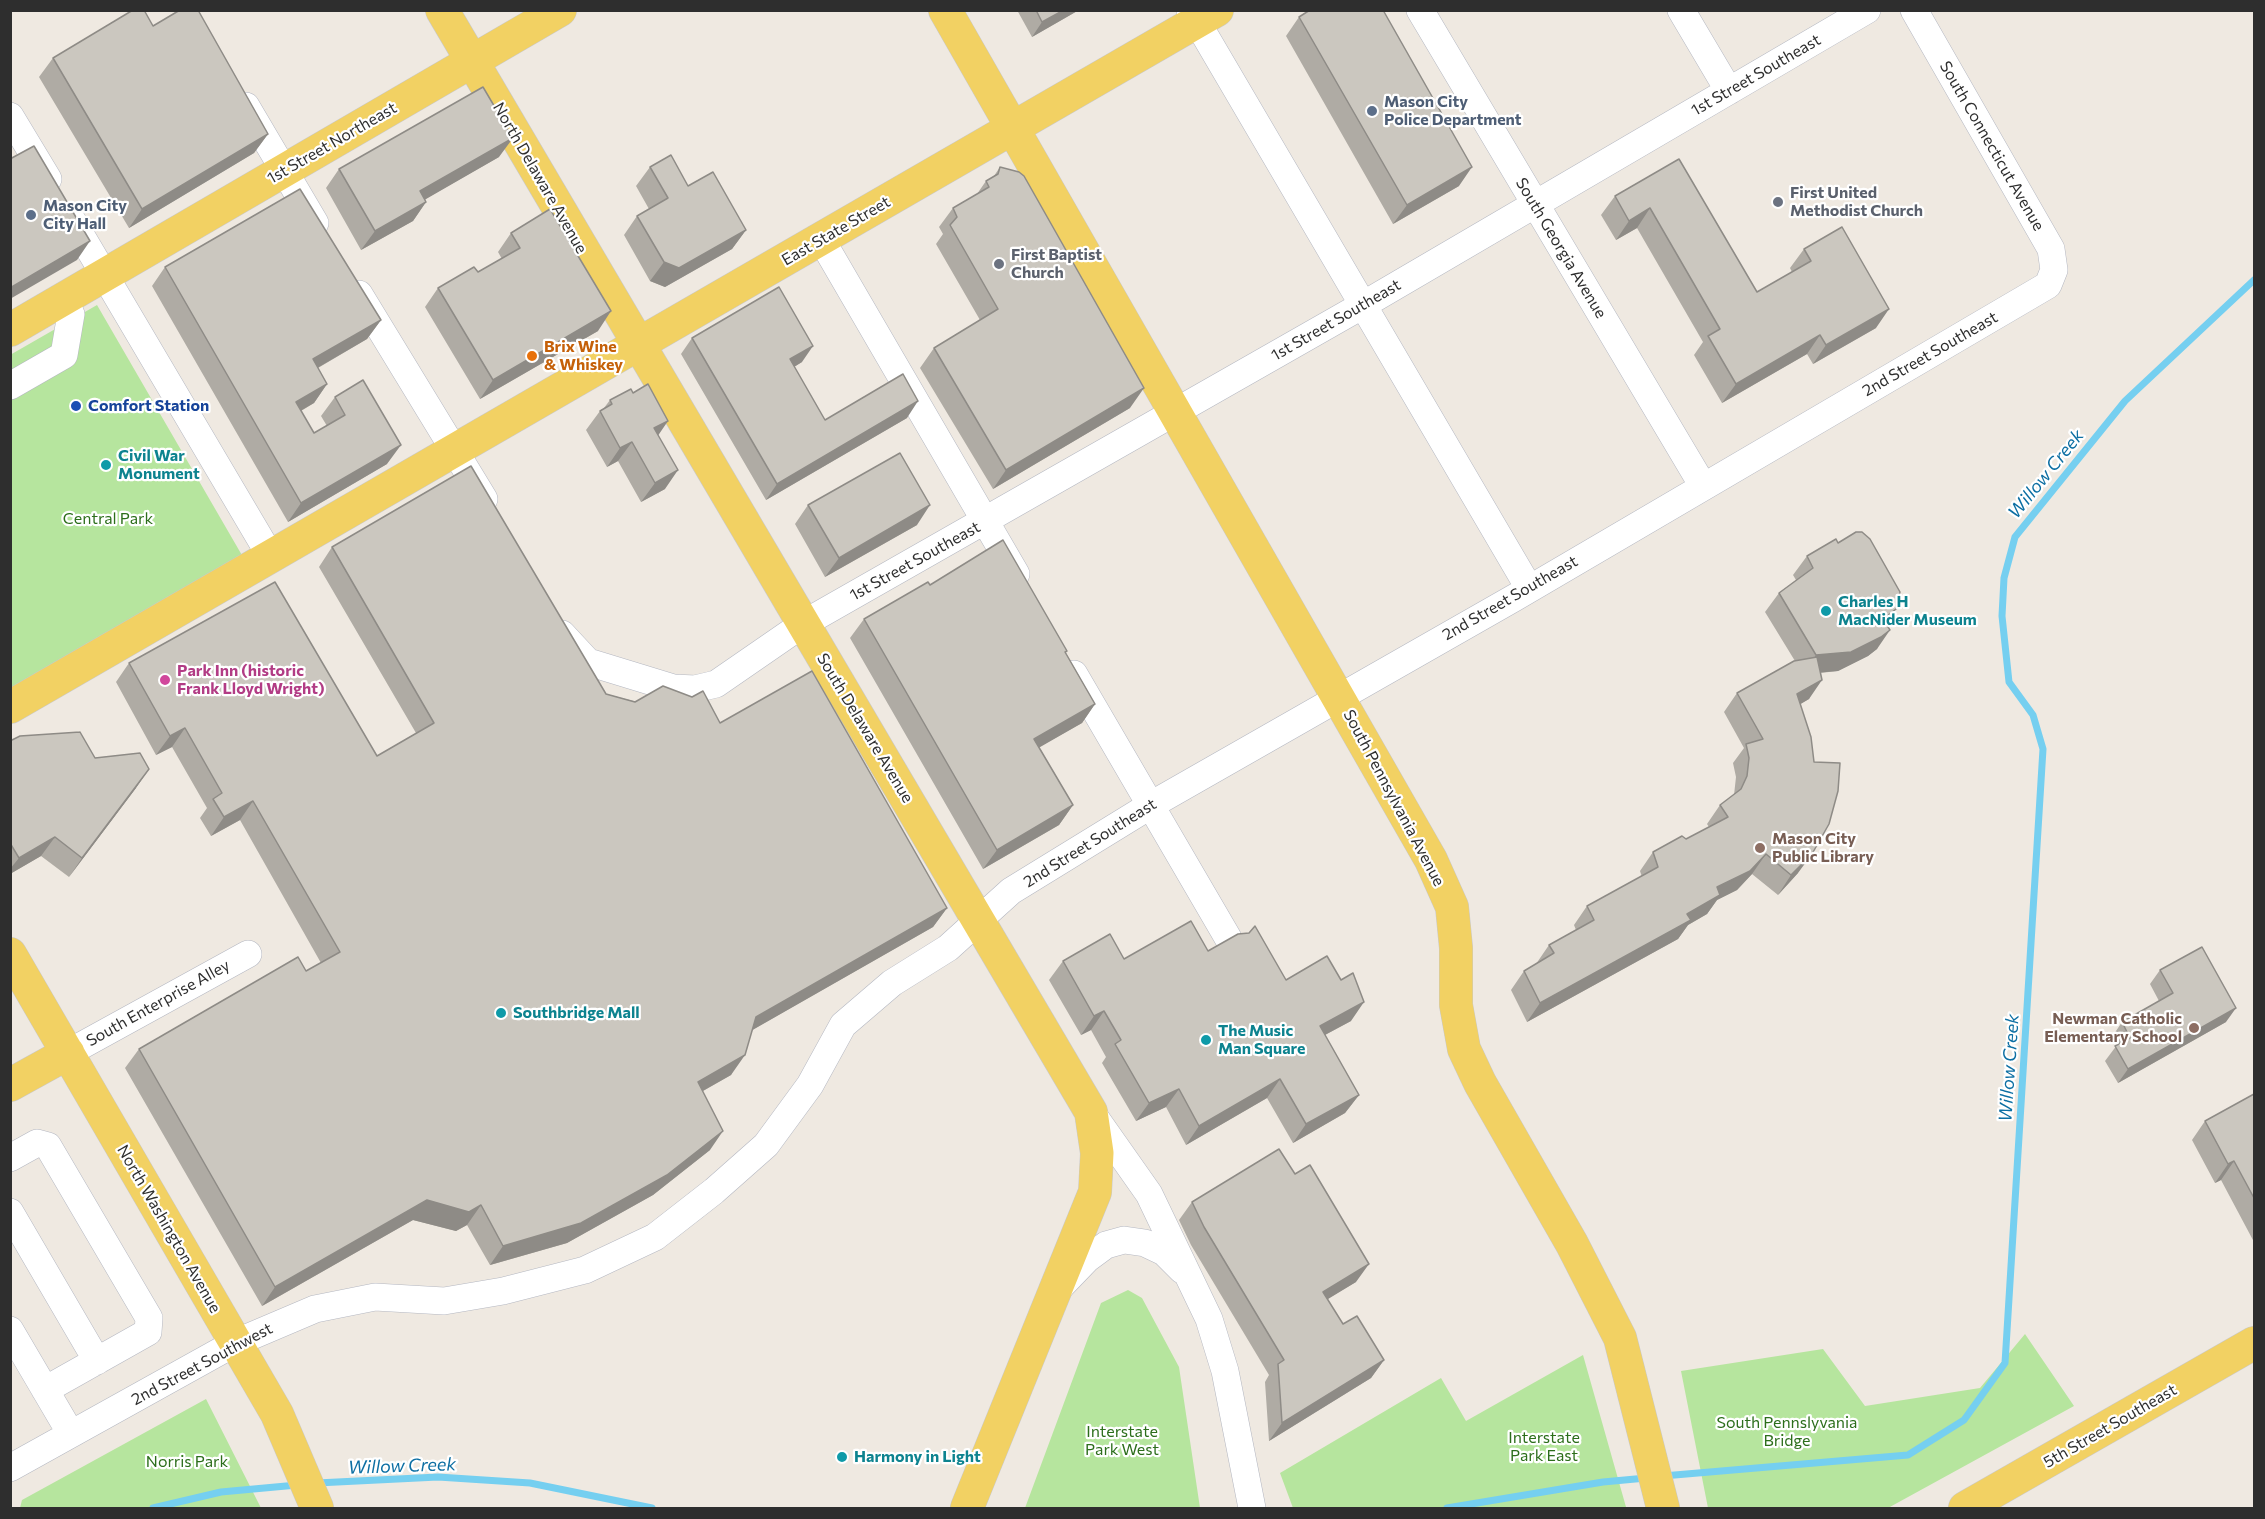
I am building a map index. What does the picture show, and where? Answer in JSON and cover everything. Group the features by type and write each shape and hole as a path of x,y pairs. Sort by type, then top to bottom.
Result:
{"main road":[{"name":"North Delaware Avenue","path":"442,10 638,346"},
{"name":"1st Street Northeast","path":"10,330 560,10"},
{"name":"South Pennsylvania Avenue","path":"945,10 1177,412 1431,860 1452,907 1456,948 1456,1005 1464,1049 1480,1083 1572,1244 1620,1338 1663,1509"},
{"name":"East State Street","path":"10,707 1013,129 1202,14"},
{"name":"South Delaware Avenue","path":"638,346 1091,1112 1097,1153 1095,1192 1057,1289"},
{"name":"North Washington Avenue","path":"10,954 277,1414 317,1509"},
{"path":"10,1085 68,1053"},
{"path":"967,1509 1057,1289"},
{"name":"5th Street Southeast","path":"1976,1506 2254,1343"}],"street":[{"name":"South Georgia Avenue","path":"1420,10 1703,486"},
{"path":"1681,10 1728,91"},
{"name":"1st Street Southeast","path":"550,612 567,642 588,662 673,688 684,689 716,684 803,624 986,522 1363,305 1867,10"},
{"name":"South Connecticut Avenue","path":"1914,10 2051,249 2054,270 2048,285"},
{"path":"1202,14 1363,305 1529,588"},
{"path":"232,81 283,172 326,241"},
{"path":"10,116 271,557"},
{"path":"821,239 1026,592"},
{"path":"345,271 497,521"},
{"name":"2nd Street Southeast","path":"979,921 1011,891 1151,805 1529,588 2048,285"},
{"path":"10,386 64,355 71,314 63,299"},
{"path":"1061,652 1228,938"},
{"name":"2nd Street Southwest","path":"10,1468 235,1343 315,1309 375,1297 444,1301 504,1291 585,1270 656,1237 714,1191 765,1145 810,1085 843,1025 892,983 948,948 979,921"},
{"name":"South Enterprise Alley","path":"68,1053 248,954"},
{"name":"South Delaware Avenue","path":"1091,1112 1149,1194 1209,1319 1225,1371 1252,1509"},
{"path":"10,1158 37,1143 48,1146 149,1318 148,1332 45,1390"},
{"path":"10,1212 97,1361"},
{"name":"South Delaware Avenue","path":"1057,1289 1087,1259 1106,1245 1124,1240 1145,1243 1164,1252 1185,1272"},
{"path":"10,1330 70,1434"}],"green space":[{"name":"Central Park","path":"97,305 243,557 10,690 10,355"},
{"name":"Interstate Park West","path":"1128,1290 1142,1298 1179,1367 1200,1508 1025,1508 1101,1303"},
{"name":"South Pennslyvania Bridge","path":"2025,1334 2074,1406 1888,1508 1708,1508 1681,1371 1823,1349 1865,1406 1980,1388"},
{"name":"Interstate Park East","path":"1583,1355 1626,1507 1293,1508 1280,1473 1441,1378 1466,1421"},
{"name":"Norris Park","path":"206,1399 261,1508 20,1508 22,1500"}],"building":[{"path":"133,10 144,10 153,26 180,10 198,10 268,134 142,209 53,58"},
{"path":"1036,10 1064,10 1042,22"},
{"name":"Mason City Police Department","path":"1310,10 1383,10 1472,167 1407,205 1299,17"},
{"path":"483,87 513,138 420,191 426,202 375,231 339,169"},
{"name":"Mason City City Hall","path":"34,146 90,241 10,288 10,159"},
{"path":"671,155 688,186 713,172 746,230 679,268 664,262 637,216 668,198 650,167"},
{"path":"1679,159 1757,292 1811,261 1804,249 1842,227 1889,309 1826,345 1820,335 1736,384 1708,336 1720,329 1650,208 1629,221 1615,196"},
{"path":"1000,167 1019,172 1024,176 1144,388 1006,470 934,348 998,309 950,225 957,217 953,208 989,187 986,181 998,174"},
{"path":"300,189 381,320 313,359 327,384 296,402 314,433 345,415 335,397 363,380 401,445 301,503 165,267"},
{"path":"550,209 611,311 493,380 438,288 474,267 478,272 520,248 511,233"},
{"path":"779,287 813,346 790,359 825,420 903,374 918,401 777,484 692,338"},
{"path":"648,384 668,421 654,428 678,470 655,483 632,442 620,448 600,411 612,404 610,400 631,389 633,393"},
{"path":"900,453 930,505 839,558 808,505"},
{"name":"Southbridge Mall","path":"471,466 606,694 635,702 663,686 692,697 703,691 720,723 812,671 947,908 756,1017 745,1055 698,1082 723,1131 667,1175 581,1223 503,1246 481,1205 469,1212 427,1200 275,1287 139,1049 298,957 306,971 340,952 253,801 224,817 213,799 222,793 185,728 170,736 129,663 275,582 377,756 434,723 332,547"},
{"name":"Charles H MacNider Museum","path":"1856,532 1862,532 1870,539 1900,592 1896,609 1883,619 1890,630 1851,652 1816,655 1779,593 1813,568 1807,556 1836,539 1838,543"},
{"path":"1003,540 1095,704 1034,739 1073,805 997,850 864,619 928,582 930,585"},
{"name":"Mason City Public Library","path":"1817,657 1822,680 1797,694 1811,737 1814,762 1840,763 1838,791 1829,824 1812,854 1791,875 1766,854 1750,871 1717,887 1720,895 1687,914 1691,920 1540,1003 1524,971 1554,953 1549,945 1594,920 1587,906 1658,867 1653,852 1682,836 1686,839 1728,817 1720,805 1741,789 1747,776 1749,758 1746,744 1763,739 1737,693 1794,661"},
{"path":"80,732 95,758 140,753 149,769 82,858 55,837 19,858 10,843 10,741 20,736"},
{"name":"The Music Man Square","path":"1191,921 1208,951 1238,934 1249,933 1255,926 1286,980 1327,956 1341,980 1353,973 1364,1002 1320,1026 1359,1095 1306,1124 1280,1079 1199,1126 1179,1089 1149,1103 1115,1044 1121,1040 1104,1011 1094,1016 1063,961 1110,934 1124,959"},
{"path":"2202,947 2236,1008 2128,1069 2115,1046 2130,1038 2122,1022 2173,993 2160,970"},
{"path":"2254,1094 2254,1198 2234,1161 2228,1164 2205,1121"},
{"path":"1279,1149 1295,1174 1310,1165 1369,1264 1323,1292 1343,1324 1357,1316 1384,1360 1282,1423 1278,1364 1284,1360 1204,1227 1192,1202"}],"waterway":[{"name":"Willow Creek","path":"1663,1476 1908,1455 1964,1420 2005,1363 2043,749 2033,715 2009,682 2002,616 2004,578 2015,537 2125,401 2254,280"},
{"name":"Willow Creek","path":"317,1483 438,1477 530,1483 652,1508"},
{"name":"Willow Creek","path":"1447,1508 1603,1482 1646,1478"},
{"name":"Willow Creek","path":"153,1508 221,1492 297,1485"}],"place":[{"name":"Mason City Police Department","path":"1372,111"},
{"name":"First United Methodist Church","path":"1778,202"},
{"name":"Mason City City Hall","path":"31,215"},
{"name":"First Baptist Church","path":"999,264"},
{"name":"Brix Wine & Whiskey","path":"532,356"},
{"name":"Comfort Station","path":"76,406"},
{"name":"Civil War Monument","path":"106,465"},
{"name":"Charles H MacNider Museum","path":"1826,611"},
{"name":"Park Inn (historic Frank Lloyd Wright)","path":"165,680"},
{"name":"Mason City Public Library","path":"1760,848"},
{"name":"Southbridge Mall","path":"501,1013"},
{"name":"Newman Catholic Elementary School","path":"2194,1028"},
{"name":"The Music Man Square","path":"1206,1040"},
{"name":"Harmony in Light","path":"842,1457"}]}
